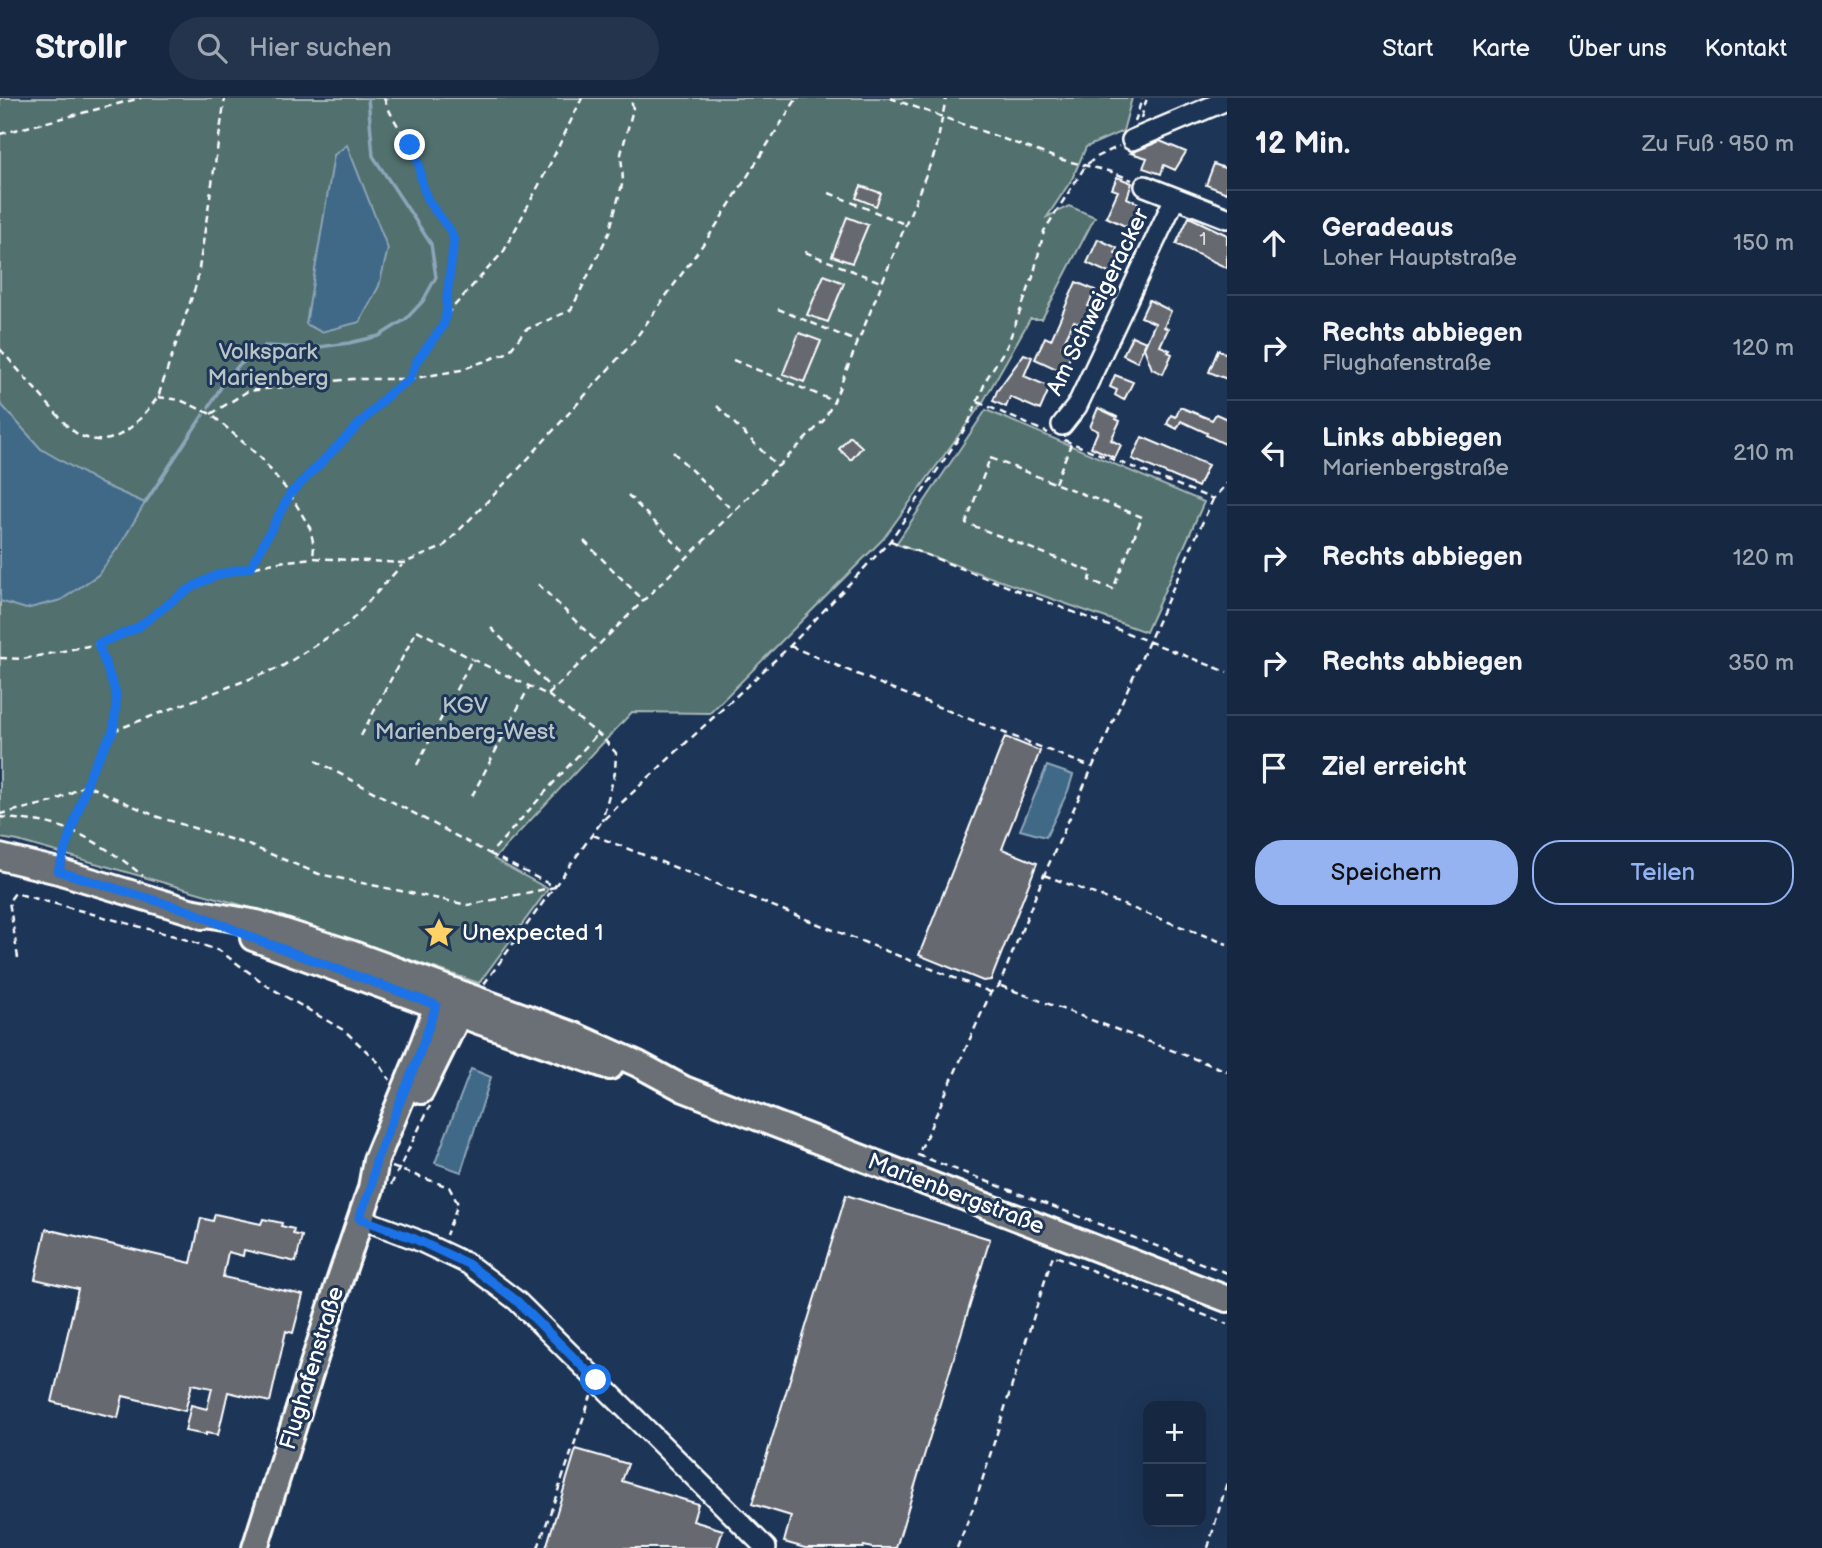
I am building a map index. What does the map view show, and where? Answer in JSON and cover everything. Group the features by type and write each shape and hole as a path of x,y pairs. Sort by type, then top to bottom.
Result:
{"main road":[{"name":"Marienbergstraße","path":"0,857 58,871 190,911 258,940 456,1000 634,1076 684,1088 1227,1299"},
{"name":"Flughafenstraße","path":"379,1191 376,1160 401,1097 418,1058 456,1000"},
{"name":"Flughafenstraße","path":"256,1548 359,1218 379,1191 392,1167 456,1000"}],"street":[{"path":"1132,140 1227,100"},
{"path":"1145,186 1227,218"},
{"name":"Am Schweigeracker","path":"1062,425 1077,407 1175,198"},
{"path":"359,1218 415,1239 468,1264 517,1301 766,1548"}],"path":[{"path":"0,134 141,98"},
{"path":"0,349 69,428 84,438 99,440 119,436 133,427 158,397 197,282 225,98"},
{"path":"251,567 290,494 390,393 410,379 416,362 443,326 454,240 450,230 428,201 419,164 398,129 384,98"},
{"path":"446,315 504,251 582,98"},
{"path":"211,414 248,391 352,379 410,379 461,370 509,352 526,330 571,310 609,233 622,181 621,154 633,108 631,98"},
{"path":"0,658 23,659 98,644 137,628 180,595 217,575 313,558 404,563 443,547 515,473 633,342 714,229 797,98"},
{"path":"890,98 1059,159 1112,172 1145,186"},
{"path":"548,695 824,419 834,401 936,150 946,98"},
{"path":"456,1000 484,984 603,821 790,646 890,541 968,424 987,377 1007,346 1033,277 1044,232 1086,165 1132,140 1142,98"},
{"path":"829,193 907,225"},
{"path":"805,252 883,283"},
{"path":"778,309 858,342"},
{"path":"733,360 834,401"},
{"path":"158,397 180,400 211,414 261,458 290,494 310,528 314,545 313,558"},
{"path":"978,402 1071,443 1213,499"},
{"path":"717,406 778,467"},
{"path":"1055,483 1071,443"},
{"path":"673,452 733,512"},
{"path":"990,458 1055,483 1142,517 1113,589 1089,580 1092,572 966,523 990,458"},
{"path":"1227,483 1213,499 1091,767 999,986 990,992 918,1154 1227,1273"},
{"path":"628,495 688,556"},
{"path":"584,541 644,601"},
{"path":"890,541 1227,673"},
{"path":"113,731 281,667 348,625 404,563"},
{"path":"538,584 599,644"},
{"path":"491,628 553,690"},
{"path":"361,736 417,629 548,695 598,733 616,753 615,772 603,821"},
{"path":"58,871 92,769 113,731 116,693 98,644"},
{"path":"790,646 1091,767"},
{"path":"417,765 472,659"},
{"path":"472,796 529,687"},
{"path":"490,854 598,733"},
{"path":"316,761 555,887"},
{"path":"0,814 53,802 86,785"},
{"path":"86,785 158,817 246,844 319,874 468,905 555,887"},
{"path":"593,835 990,992"},
{"path":"1044,875 1227,944"},
{"path":"18,958 9,901 15,893 220,951 269,987 345,1031 378,1062 401,1097"},
{"path":"999,986 1227,1072"},
{"path":"379,1191 433,1102"},
{"path":"392,1167 449,1187 458,1204 440,1251"},
{"path":"957,1548 975,1503 1053,1255 1227,1324"},
{"path":"538,1548 596,1380"},
{"path":"1208,1548 1227,1482"}],"green space":[{"name":"Volkspark Marienberg","path":"0,98 1132,98 1123,131 1086,147 1072,179 1047,217 1069,206 1095,217 1042,319 1030,319 983,402 883,539 710,713 632,712 494,859 548,889 479,983 276,915 0,838"},
{"path":"986,410 1204,502 1146,632 896,544"}],"water":[{"path":"347,145 388,249 379,286 360,322 321,332 306,324 334,155"},
{"path":"0,403 41,449 102,484 145,503 98,575 61,600 26,609 0,601"},
{"path":"1047,766 1073,775 1046,837 1020,830"},
{"path":"471,1069 491,1077 461,1172 435,1163"}],"building":[{"path":"1160,141 1186,152 1175,170 1164,165 1161,174 1143,168 1147,158 1131,153"},
{"path":"1214,164 1227,169 1227,193 1206,185"},
{"path":"1117,177 1132,183 1127,198 1140,204 1129,228 1106,217 1118,191 1112,189"},
{"path":"861,186 881,193 876,206 856,198"},
{"path":"847,217 868,225 852,263 832,256"},
{"path":"1189,217 1227,235 1227,268 1176,244"},
{"path":"1098,239 1117,248 1115,253 1126,259 1117,277 1087,263"},
{"path":"824,275 844,283 828,322 807,315"},
{"path":"1076,282 1095,290 1088,306 1100,311 1091,329 1074,321 1062,346 1073,351 1063,372 1035,359 1045,337 1051,340"},
{"path":"1149,300 1171,311 1164,327 1168,329 1160,346 1170,350 1168,352 1172,354 1163,374 1152,369 1144,348 1155,323 1141,317"},
{"path":"799,333 821,341 804,382 783,374"},
{"path":"1132,336 1146,342 1137,362 1123,355"},
{"path":"1218,350 1227,354 1227,379 1209,372"},
{"path":"1024,354 1032,357 1024,376 1050,387 1040,410 1010,397 1006,407 993,401 997,391"},
{"path":"1115,375 1133,382 1124,400 1115,395 1117,390 1110,387"},
{"path":"1180,407 1212,420 1216,414 1227,419 1227,445 1181,421 1177,429 1167,424 1171,415 1176,417"},
{"path":"1098,408 1120,421 1111,440 1121,445 1115,458 1091,447 1098,431 1090,427"},
{"path":"850,436 862,447 851,460 839,449"},
{"path":"1142,437 1208,465 1198,487 1132,459"},
{"path":"1005,737 1040,751 1002,849 1037,863 991,980 983,981 919,955"},
{"path":"846,1195 990,1239 896,1548 805,1548 784,1542 791,1516 752,1504"},
{"path":"215,1214 261,1224 263,1219 282,1223 281,1226 294,1229 293,1234 302,1236 296,1262 244,1250 243,1256 228,1252 223,1277 303,1295 293,1333 286,1331 270,1402 228,1392 218,1435 206,1435 185,1431 191,1405 207,1409 212,1388 192,1384 185,1411 123,1396 118,1418 52,1402 78,1289 35,1279 46,1229 191,1263 201,1218 213,1221"},
{"path":"576,1449 628,1464 622,1481 698,1504 693,1521 723,1530 717,1548 546,1548"}],"waterway":[{"path":"209,407 238,366 265,346 312,348 379,336 406,319 423,301 436,277 431,244 373,156 368,98"},
{"path":"145,503 203,415"},
{"path":"349,1297 362,1251"},
{"path":"270,1541 346,1304"}],"place":[{"name":"Unexpected 1","path":"439,933"}],"route":[{"path":"410,145 419,164 428,201 450,230 454,240 443,326 416,362 410,379 390,393 290,494 251,567 217,575 196,585 137,628 98,644 116,693 113,731 92,769 58,871 190,911 258,940 436,1005 418,1058 376,1160 371,1188 359,1218 428,1244 468,1264 517,1301 596,1380"}],"park label":[{"name":"KGV Marienberg-West","path":"465,719"}]}
